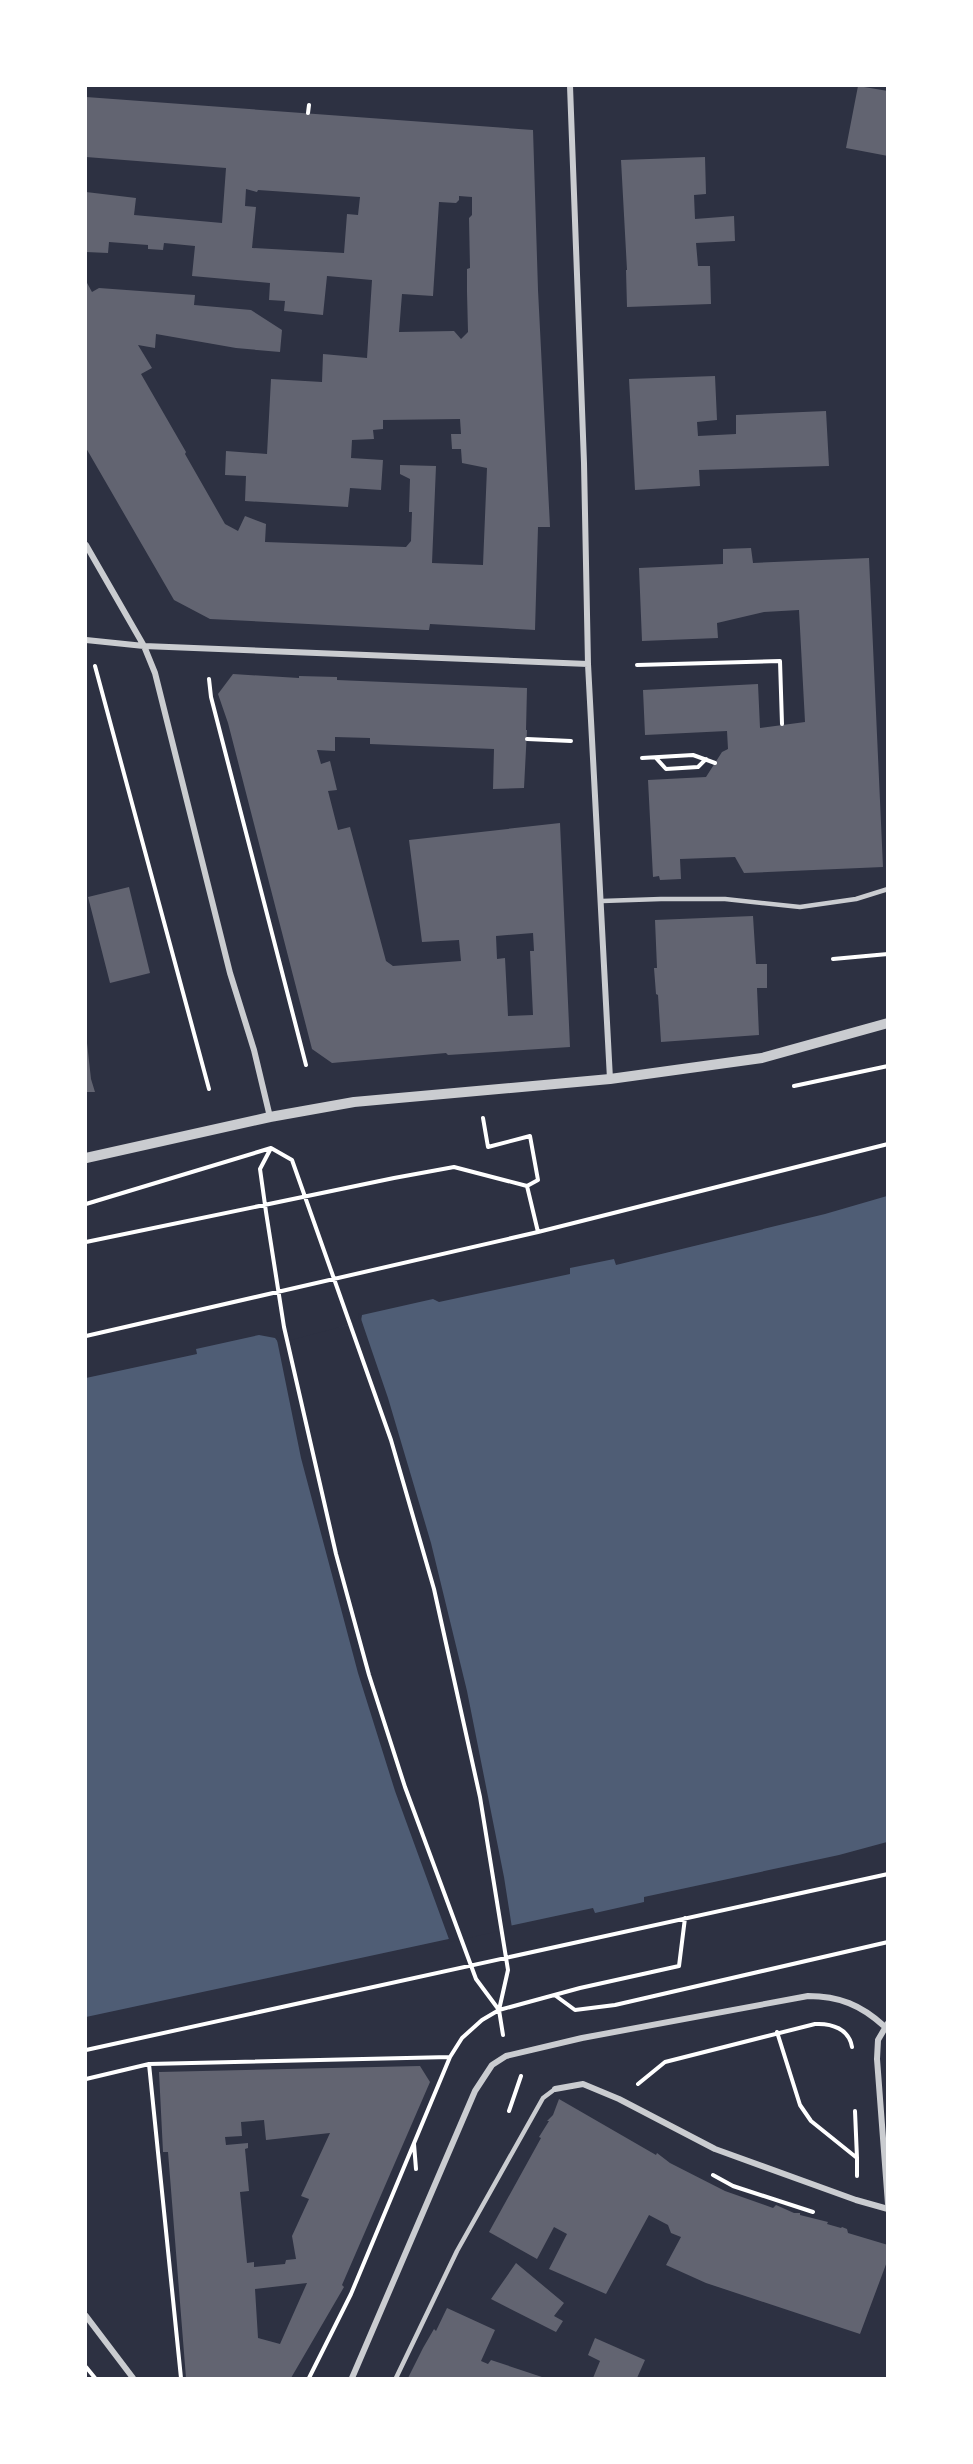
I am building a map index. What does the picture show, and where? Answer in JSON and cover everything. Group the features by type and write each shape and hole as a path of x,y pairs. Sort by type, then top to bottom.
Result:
{"street":[{"path":"570,86 584,463 588,663 610,1079"},
{"path":"86,545 144,645 155,673 230,973 254,1050 270,1117"},
{"path":"86,640 144,645 588,663"},
{"path":"86,1158 270,1117 354,1102 610,1079 762,1059 888,1023"},
{"path":"352,2379 476,2091 492,2065 506,2056 582,2038 808,1996 828,1996 850,2003 868,2011 886,2024 878,2040 877,2059 888,2206 856,2200 715,2149 619,2099 584,2084 555,2090"},
{"path":"86,2316 133,2379"}],"lane":[{"path":"602,901 661,898 725,899 800,907 856,899 888,889"},
{"path":"396,2379 457,2251 543,2098 555,2090"}],"path":[{"path":"308,113 309,105"},
{"path":"637,665 780,661 782,724"},
{"path":"95,666 209,1089"},
{"path":"209,680 211,698 306,1065"},
{"path":"527,739 572,741"},
{"path":"642,758 693,755 715,763"},
{"path":"655,757 666,769 698,767 706,759"},
{"path":"833,959 888,954"},
{"path":"794,1086 888,1066"},
{"path":"86,1242 454,1167 527,1186 538,1180 531,1136 488,1147 483,1118"},
{"path":"272,1137 272,1148 260,1169 284,1327 336,1554 369,1675 405,1787 476,1979 499,2010"},
{"path":"86,1336 538,1232 888,1144"},
{"path":"86,1204 272,1148 291,1160 391,1440 434,1588 480,1797 508,1970 499,2010 503,2035"},
{"path":"527,1186 538,1232"},
{"path":"86,2050 888,1874"},
{"path":"309,2379 351,2294 450,2057 462,2038 482,2020 499,2010 580,1988 679,1966 684,1918"},
{"path":"556,1996 575,2010 615,2005 888,1942"},
{"path":"619,2099 665,2062 814,2024 830,2025 841,2029 849,2036 852,2055"},
{"path":"777,2032 800,2105 811,2121 857,2158"},
{"path":"86,2079 149,2064 450,2057"},
{"path":"149,2064 181,2379"},
{"path":"508,2110 521,2076"},
{"path":"855,2101 857,2174"},
{"path":"86,2367 95,2379"}],"water":[{"path":"887,1196 887,1842 839,1855 644,1897 644,1902 595,1913 593,1908 86,2017 86,1378 197,1354 196,1349 259,1335 275,1338 278,1342 288,1344 361,1321 362,1315 433,1299 439,1302 570,1274 570,1268 614,1259 616,1265 825,1214"}],"pier":[{"path":"359,1313 388,1398 431,1543 467,1691 512,1928 450,1942 395,1791 358,1673 301,1458 276,1335 287,1341 352,1324 358,1319"}],"building":[{"path":"858,86 888,91 888,156 846,148"},
{"path":"86,97 533,130 538,290 550,527 538,527 535,630 430,624 429,630 426,630 210,619 174,600 86,448 86,281 92,292 99,288 195,295 194,305 251,310 282,330 280,352 236,348 156,334 155,348 138,345 152,368 141,374 225,524 238,531 245,516 266,524 265,542 406,547 411,541 410,479 400,474 400,465 436,466 432,563 483,565 487,468 462,463 461,449 452,449 451,434 461,434 460,419 383,420 383,429 373,430 374,439 352,440 351,458 383,460 381,490 350,488 348,507 245,501 246,476 225,475 226,451 267,454 271,379 322,382 323,354 367,358 372,280 327,276 323,315 284,311 285,301 269,300 270,283 192,276 195,246 164,243 163,250 148,249 148,245 109,242 108,253 86,252 86,192 136,198 134,215 222,223 226,168 86,157","holes":["246,189 257,192 258,190 360,197 358,215 347,214 344,253 252,248 256,207 245,206","459,196 472,197 472,215 469,218 470,268 467,269 468,332 461,339 454,331 399,332 402,294 433,296 439,202 456,203"]},
{"path":"705,157 706,194 694,195 695,219 734,216 735,241 696,243 698,266 710,266 711,304 627,307 621,160"},
{"path":"715,376 717,420 697,422 698,436 736,434 736,415 826,411 829,466 699,470 700,486 635,490 629,379"},
{"path":"751,548 753,563 869,558 883,867 744,873 735,857 680,859 681,879 660,880 659,876 653,877 648,780 706,777 722,752 728,749 727,731 645,735 643,690 758,684 760,728 805,722 799,610 764,612 717,623 718,638 642,641 639,568 723,564 723,549"},
{"path":"233,674 299,678 299,676 337,677 337,680 527,688 524,788 493,789 494,749 370,744 370,738 335,737 335,751 317,750 321,764 330,761 337,790 328,791 338,830 350,827 386,961 393,966 461,961 459,940 422,942 409,840 560,823 570,1047 448,1055 446,1053 332,1063 312,1049 228,723 218,694","holes":["533,933 534,951 530,951 533,1015 508,1016 505,958 497,959 496,936"]},
{"path":"129,887 150,973 110,983 88,897"},
{"path":"753,916 756,964 767,964 767,988 757,988 759,1035 661,1042 654,968 657,968 655,920"},
{"path":"86,1034 91,1079 95,1092 86,1092"},
{"path":"420,2066 430,2082 342,2285 344,2287 291,2378 186,2378 168,2152 163,2152 159,2072","holes":["264,2120 266,2140 330,2133 301,2196 309,2199 292,2236 296,2259 286,2260 285,2264 254,2267 254,2262 247,2263 240,2192 249,2191 245,2149 248,2148 248,2143 226,2145 225,2137 242,2136 241,2122","307,2283 280,2344 258,2338 255,2289"]},
{"path":"559,2099 656,2155 657,2153 670,2163 725,2191 773,2208 776,2205 794,2213 800,2213 800,2215 828,2222 827,2224 847,2229 848,2233 888,2245 888,2259 860,2334 706,2283 666,2265 681,2237 671,2233 668,2225 649,2215 606,2294 549,2269 567,2234 554,2227 537,2259 489,2232 541,2138 539,2137 549,2121 547,2121 553,2115"},
{"path":"516,2263 564,2303 554,2316 563,2321 556,2332 491,2299"},
{"path":"447,2308 495,2330 481,2361 488,2364 491,2360 545,2378 408,2378"},
{"path":"595,2338 645,2360 637,2378 593,2378 600,2361 588,2355"}]}
